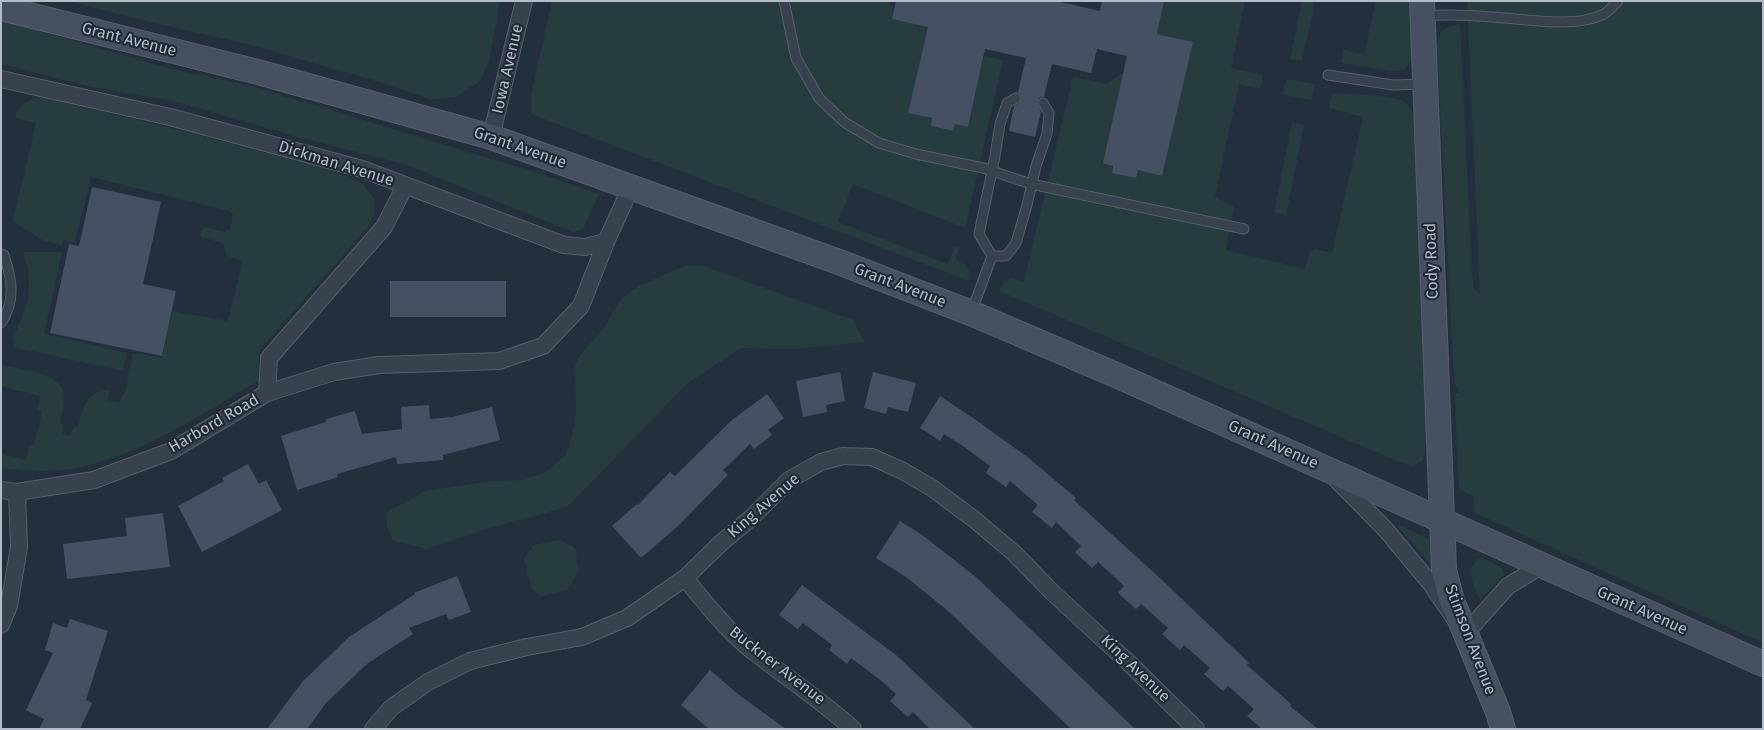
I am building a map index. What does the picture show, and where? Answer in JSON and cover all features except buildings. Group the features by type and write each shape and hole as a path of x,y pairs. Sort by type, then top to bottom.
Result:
{"main road":[{"name":"Grant Avenue","path":"1,8 258,72 491,137 848,265 971,313 1116,375 1763,664"},
{"name":"Cody Road","path":"1422,8 1442,520"},
{"name":"Stimson Avenue","path":"1442,520 1444,570 1451,598 1498,712 1503,729"}],"street":[{"name":"Iowa Avenue","path":"491,137 524,1"},
{"name":"Dickman Avenue","path":"1,79 170,117 362,169 564,245 585,247 606,242"},
{"name":"Harbord Road","path":"9,491 94,480 171,451 267,393 269,358 384,227 405,186"},
{"path":"267,393 334,372 379,365 499,361 543,346 581,306 606,242 631,187"},
{"name":"King Avenue","path":"373,729 391,708 428,682 470,661 527,647 582,637 627,618 685,578 790,480 821,462 843,456 872,457 904,471 932,488 981,525 1014,553 1052,592 1129,663 1196,729"},
{"path":"1325,468 1386,530 1431,584 1465,634 1508,586 1541,566"},
{"path":"1,625 9,606 19,547 9,491"},
{"name":"Buckner Avenue","path":"685,578 714,614 749,648 830,708 853,729"}],"lane":[{"path":"784,1 796,58 819,98 844,122 879,143 916,154 992,171 1031,184 1044,185 1244,230"},
{"path":"1422,8 1446,14 1492,16 1548,22 1583,20 1604,13 1618,1"},
{"path":"1328,75 1393,85 1425,84"},
{"path":"992,256 979,234 1000,124 1007,103 1016,98"},
{"path":"992,256 1006,256 1016,243 1048,127 1049,113 1043,103"},
{"path":"1,254 4,255 11,274 13,296 6,316 1,323"},
{"path":"971,313 992,256"}],"green space":[{"path":"67,1 500,1 489,61 480,81 456,97 431,100 393,86 251,45"},
{"path":"552,1 889,1 889,5 894,6 892,19 928,27 909,113 932,118 931,126 952,131 955,124 968,127 984,56 1003,60 965,228 853,184 838,222 948,264 955,247 960,248 955,260 965,265 969,271 969,281 531,114 531,96"},
{"path":"1164,1 1245,1 1231,68 1263,75 1260,89 1239,84 1215,197 1234,207 1226,250 1305,269 1309,253 1315,249 1332,253 1363,117 1329,108 1332,94 1368,95 1399,99 1409,106 1412,111 1416,124 1426,352 1426,440 1423,461 1412,465 1402,463 999,291 1003,283 1011,279 1024,281 1073,77 1107,84 1124,72 1112,172 1135,178 1138,170 1162,176 1193,42 1157,34"},
{"path":"1302,1 1315,1 1302,61 1290,59"},
{"path":"1376,1 1414,1 1411,61 1404,70 1392,71 1341,63 1344,50 1364,54"},
{"path":"1467,1 1763,1 1763,643 1473,512 1474,497 1459,489 1455,397 1456,393 1459,393 1459,387 1456,387 1454,381 1437,46 1441,31 1460,24 1472,274 1474,288 1480,294"},
{"path":"1,20 161,66 258,88 544,175 599,194 583,229 573,232 407,165 305,139 177,102 88,86 1,64"},
{"path":"1286,79 1315,84 1312,100 1283,95"},
{"path":"35,97 184,131 331,170 363,184 374,199 374,214 368,227 259,350 258,381 194,419 128,452 105,461 81,467 51,471 1,468 1,454 26,460 30,445 34,445 42,412 37,410 40,396 1,386 1,365 29,370 48,376 56,381 64,396 60,423 64,425 62,434 70,436 74,427 78,427 84,407 91,396 102,390 110,390 108,400 119,403 125,393 133,353 162,358 172,311 228,321 243,261 227,257 223,243 201,237 200,235 204,227 224,232 230,230 233,215 230,211 91,177 75,243 64,240 62,245 42,240 13,221 36,123 17,119 15,116 23,105"},
{"path":"1292,122 1304,125 1286,215 1274,212"},
{"path":"23,252 62,252 44,334 127,353 123,371 13,347 12,339 26,307 28,297 29,276"},
{"path":"684,266 704,266 853,320 865,342 795,349 741,348 688,383 567,507 483,530 427,549 393,541 387,527 386,513 425,491 491,481 521,480 544,473 565,456 576,418 575,366 581,354 604,328 621,299 637,287"},
{"path":"1399,525 1429,539 1433,567 1398,527"},
{"path":"560,540 575,548 579,570 567,590 541,596 532,590 524,558 534,545"},
{"path":"1477,558 1498,565 1504,575 1480,599 1471,575 1471,568"}]}
